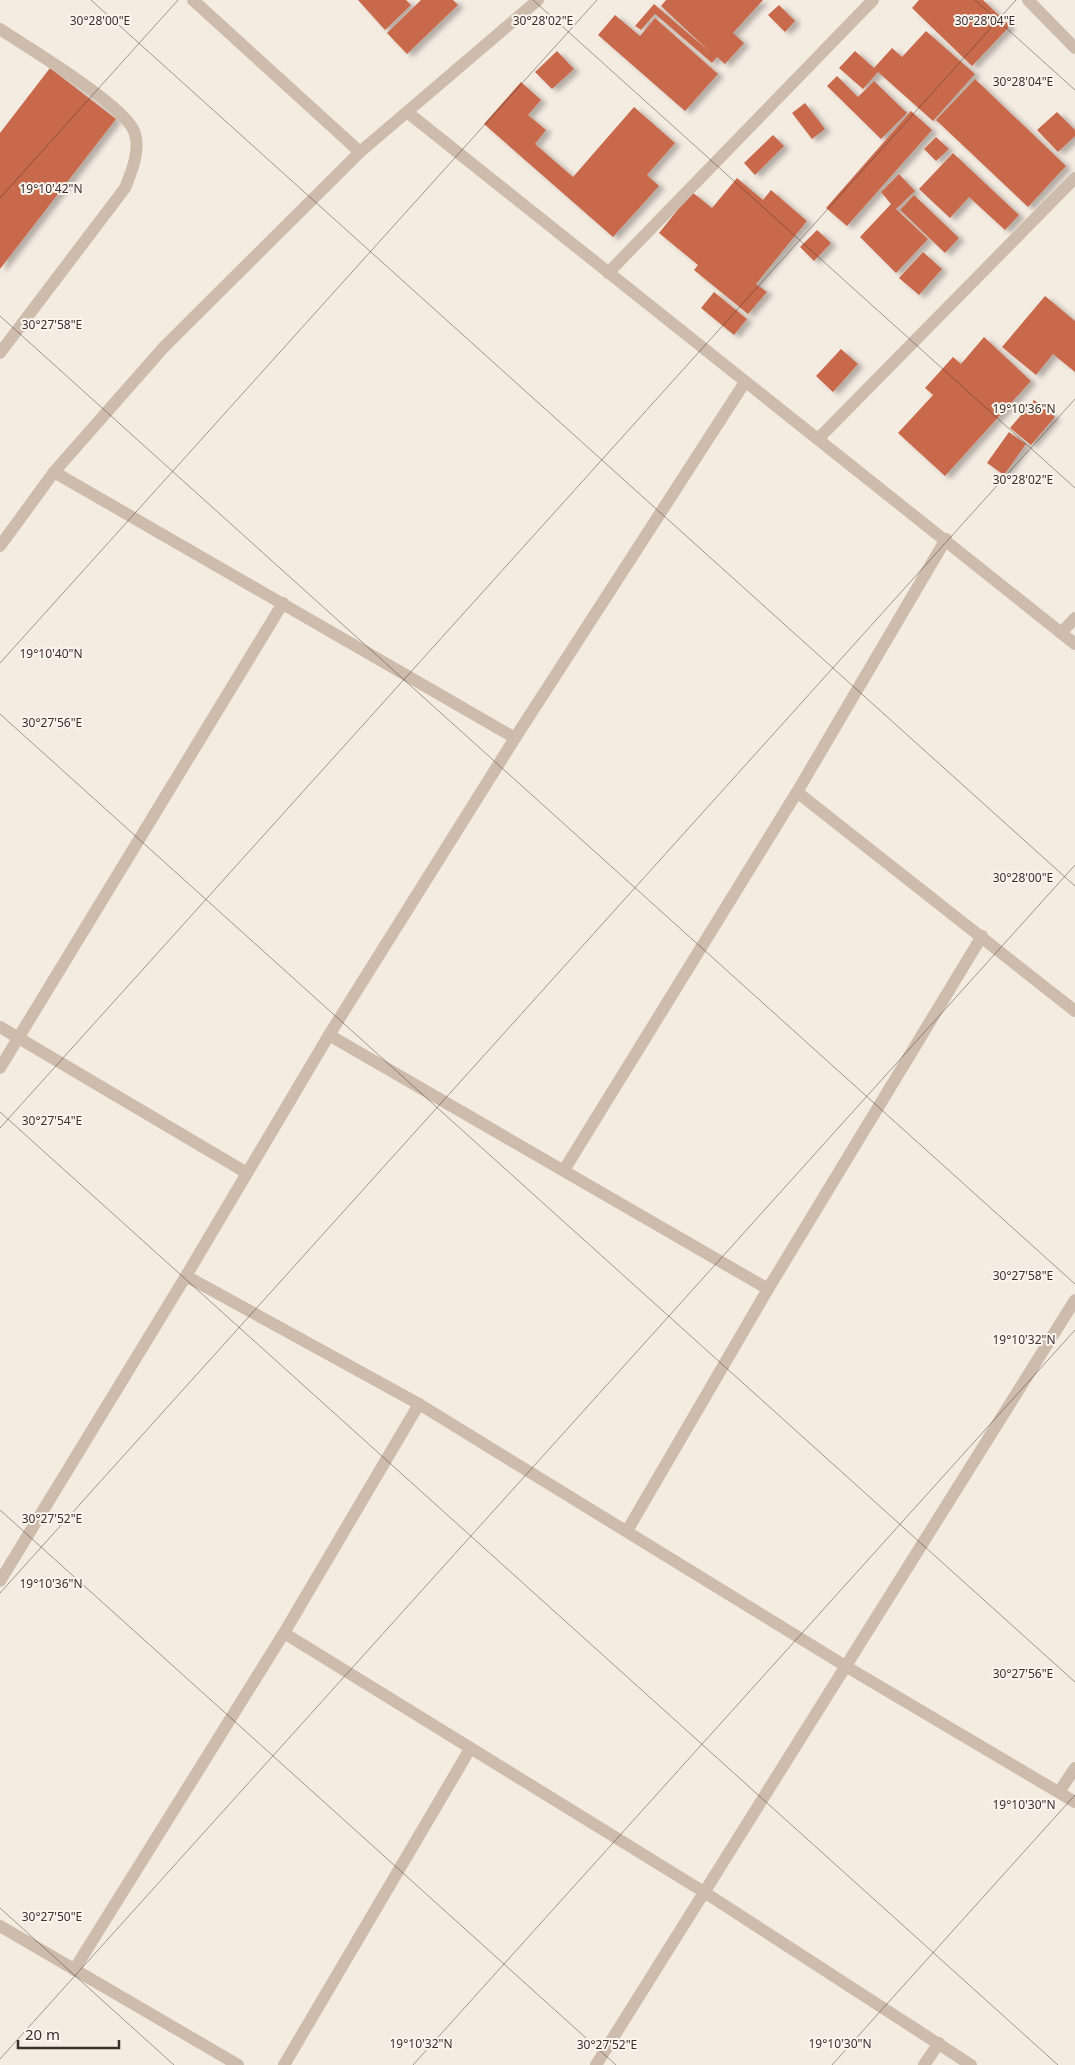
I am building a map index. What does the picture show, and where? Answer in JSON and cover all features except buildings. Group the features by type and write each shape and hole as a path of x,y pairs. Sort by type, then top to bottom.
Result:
{"street":[{"path":"193,0 360,152"},
{"path":"2,539 54,472 164,347 360,152 538,0"},
{"path":"608,273 874,0"},
{"path":"1028,0 1075,48"},
{"path":"0,29 119,110 134,130 136,162 125,188 0,353"},
{"path":"407,112 745,382 946,539 1075,644"},
{"path":"818,439 1075,178"},
{"path":"0,1581 186,1276 329,1035 515,738 745,382"},
{"path":"54,472 515,738"},
{"path":"564,1170 797,792 946,539"},
{"path":"0,1068 283,603"},
{"path":"1061,633 1075,618"},
{"path":"797,792 1075,1011"},
{"path":"627,1531 768,1289 982,936"},
{"path":"0,1027 247,1174"},
{"path":"329,1035 768,1289"},
{"path":"186,1276 419,1404 847,1667 1075,1802"},
{"path":"596,2065 847,1667 1075,1300"},
{"path":"74,1970 284,1633 419,1404"},
{"path":"284,1633 704,1892 971,2065"},
{"path":"284,2065 470,1749"},
{"path":"1060,1792 1075,1768"},
{"path":"0,1926 238,2065"},
{"path":"924,2065 939,2043"}]}
